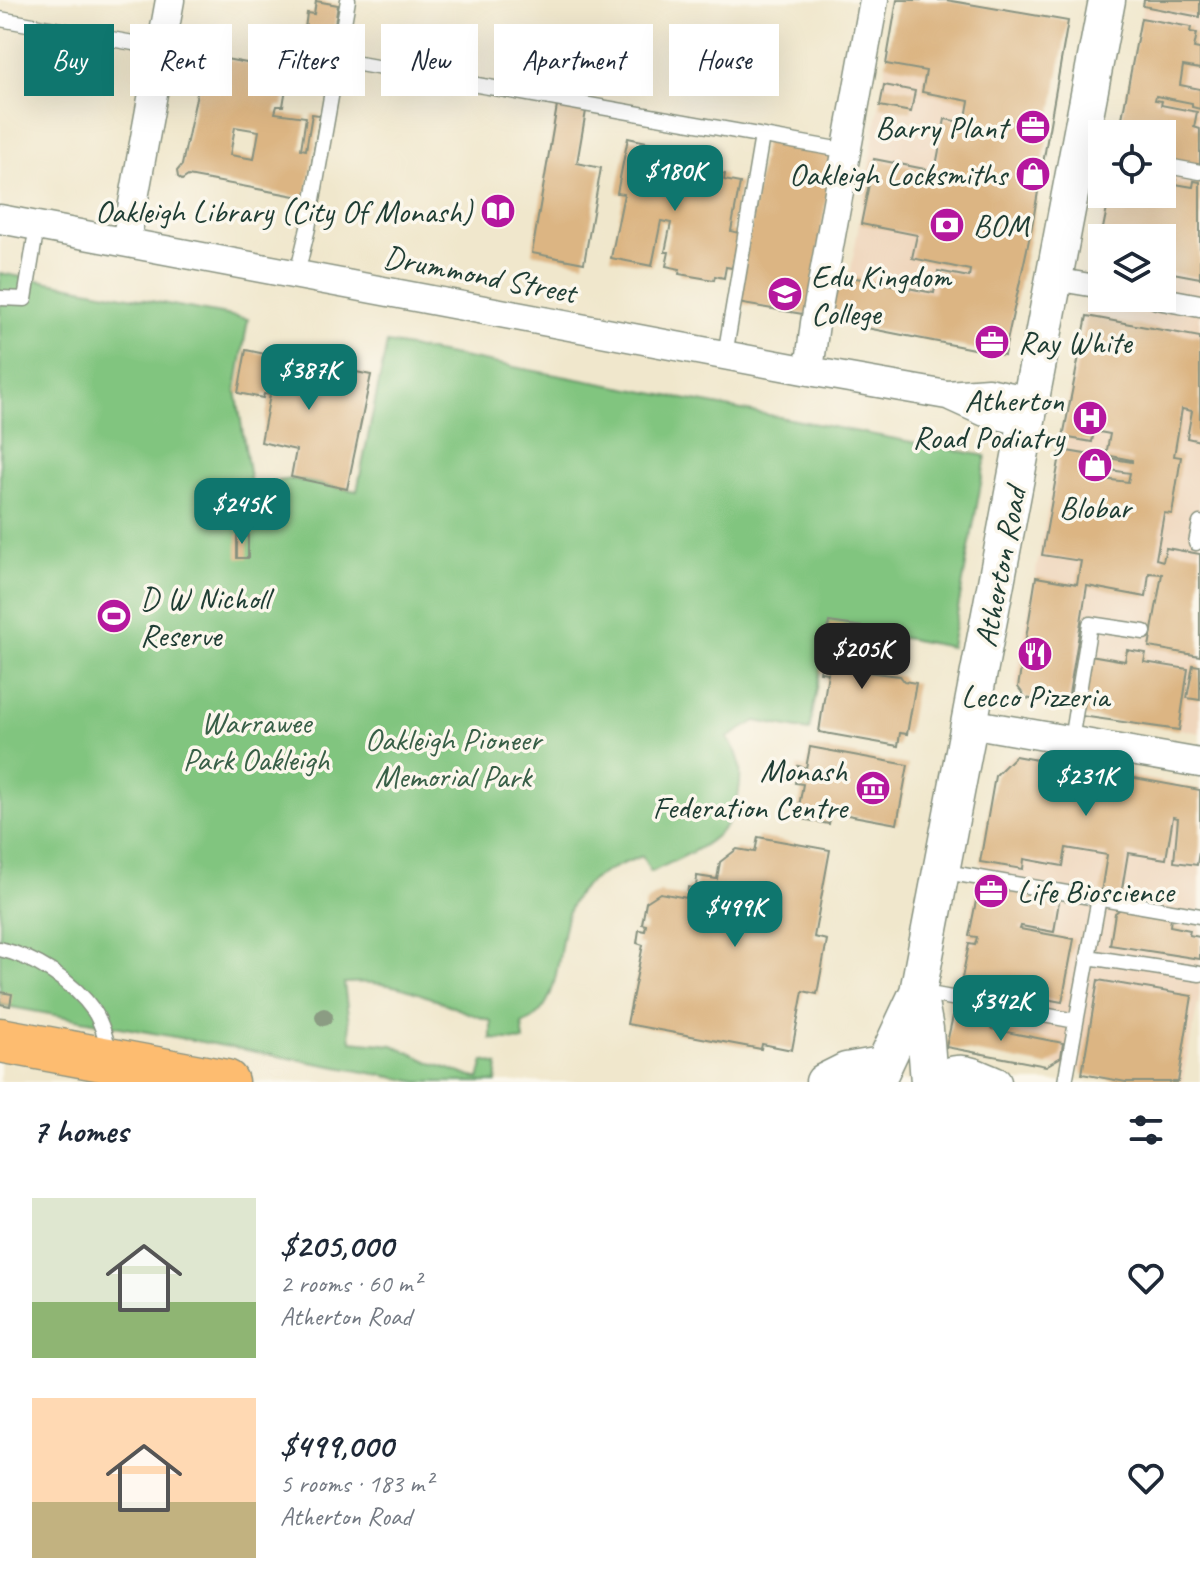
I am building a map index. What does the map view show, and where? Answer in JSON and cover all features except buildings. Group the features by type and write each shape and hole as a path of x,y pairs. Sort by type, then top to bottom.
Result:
{"highway":[{"path":"0,1040 226,1082"}],"street":[{"path":"166,24 170,0"},
{"path":"809,371 874,0"},
{"name":"Atherton Road","path":"1094,120 1107,0"},
{"path":"126,242 152,96"},
{"name":"Atherton Road","path":"879,1073 918,992 1054,279 1088,159"},
{"name":"Drummond Street","path":"0,219 947,395 985,412 1029,411"},
{"path":"1054,279 1088,285"},
{"path":"1176,302 1200,306"},
{"path":"969,723 1200,763"},
{"name":"Atherton Road","path":"918,992 925,1029 929,1081"},
{"path":"929,1081 953,1069 960,1069 997,1082"},
{"path":"824,1082 846,1071 879,1073"}],"lane":[{"path":"344,24 348,0"},
{"path":"0,19 130,42"},
{"path":"365,65 848,151"},
{"path":"297,274 330,96"},
{"path":"725,355 762,136"},
{"path":"1176,168 1200,172"},
{"path":"0,298 25,299 37,226"},
{"path":"1196,543 1200,523"},
{"path":"1071,740 1090,624 1144,632"},
{"path":"939,871 1200,916"},
{"path":"1065,1082 1099,898"},
{"path":"0,949 15,952 38,964 77,993 94,1012 112,1061"},
{"path":"1088,957 1200,974"},
{"path":"918,992 1076,1021"}],"shaded area":[{"path":"897,0 946,0 1068,21 1007,351 822,317 831,273 850,276"},
{"path":"1144,0 1200,0 1200,733 1023,697 1015,684 1088,295 1088,312 1176,312 1176,224 1101,224 1104,208 1176,208 1176,120 1122,120"},
{"path":"1015,754 1200,789 1200,994 1182,1082 1144,1082 947,1047 1000,764"}],"green space":[{"name":"Warrawee Park Oakleigh","path":"0,273 248,319 236,390 251,485 292,479 357,491 387,343 986,456 951,647 829,624 809,731 756,721 727,738 737,754 740,784 732,815 721,831 697,849 651,872 642,856 599,875 584,886 570,908 554,985 547,1001 537,1015 522,1024 524,1041 491,1039 491,1021 403,988 366,982 344,983 351,1041 393,1045 434,1064 479,1079 484,1061 498,1065 496,1082 419,1082 0,1005"}],"place":[{"name":"Barry Plant","path":"1033,127"},
{"name":"Oakleigh Locksmiths","path":"1033,174"},
{"name":"Oakleigh Library (City Of Monash)","path":"498,211"},
{"name":"BOM","path":"947,225"},
{"name":"Edu Kingdom College","path":"785,294"},
{"name":"Ray White","path":"992,342"},
{"name":"Atherton Road Podiatry","path":"1090,418"},
{"name":"Blobar","path":"1095,465"},
{"name":"D W Nicholl Reserve","path":"114,616"},
{"name":"Lecco Pizzeria","path":"1035,654"},
{"name":"Monash Federation Centre","path":"873,788"},
{"name":"Life Bioscience","path":"991,891"}],"park label":[{"name":"Oakleigh Pioneer Memorial Park","path":"453,758"}]}
